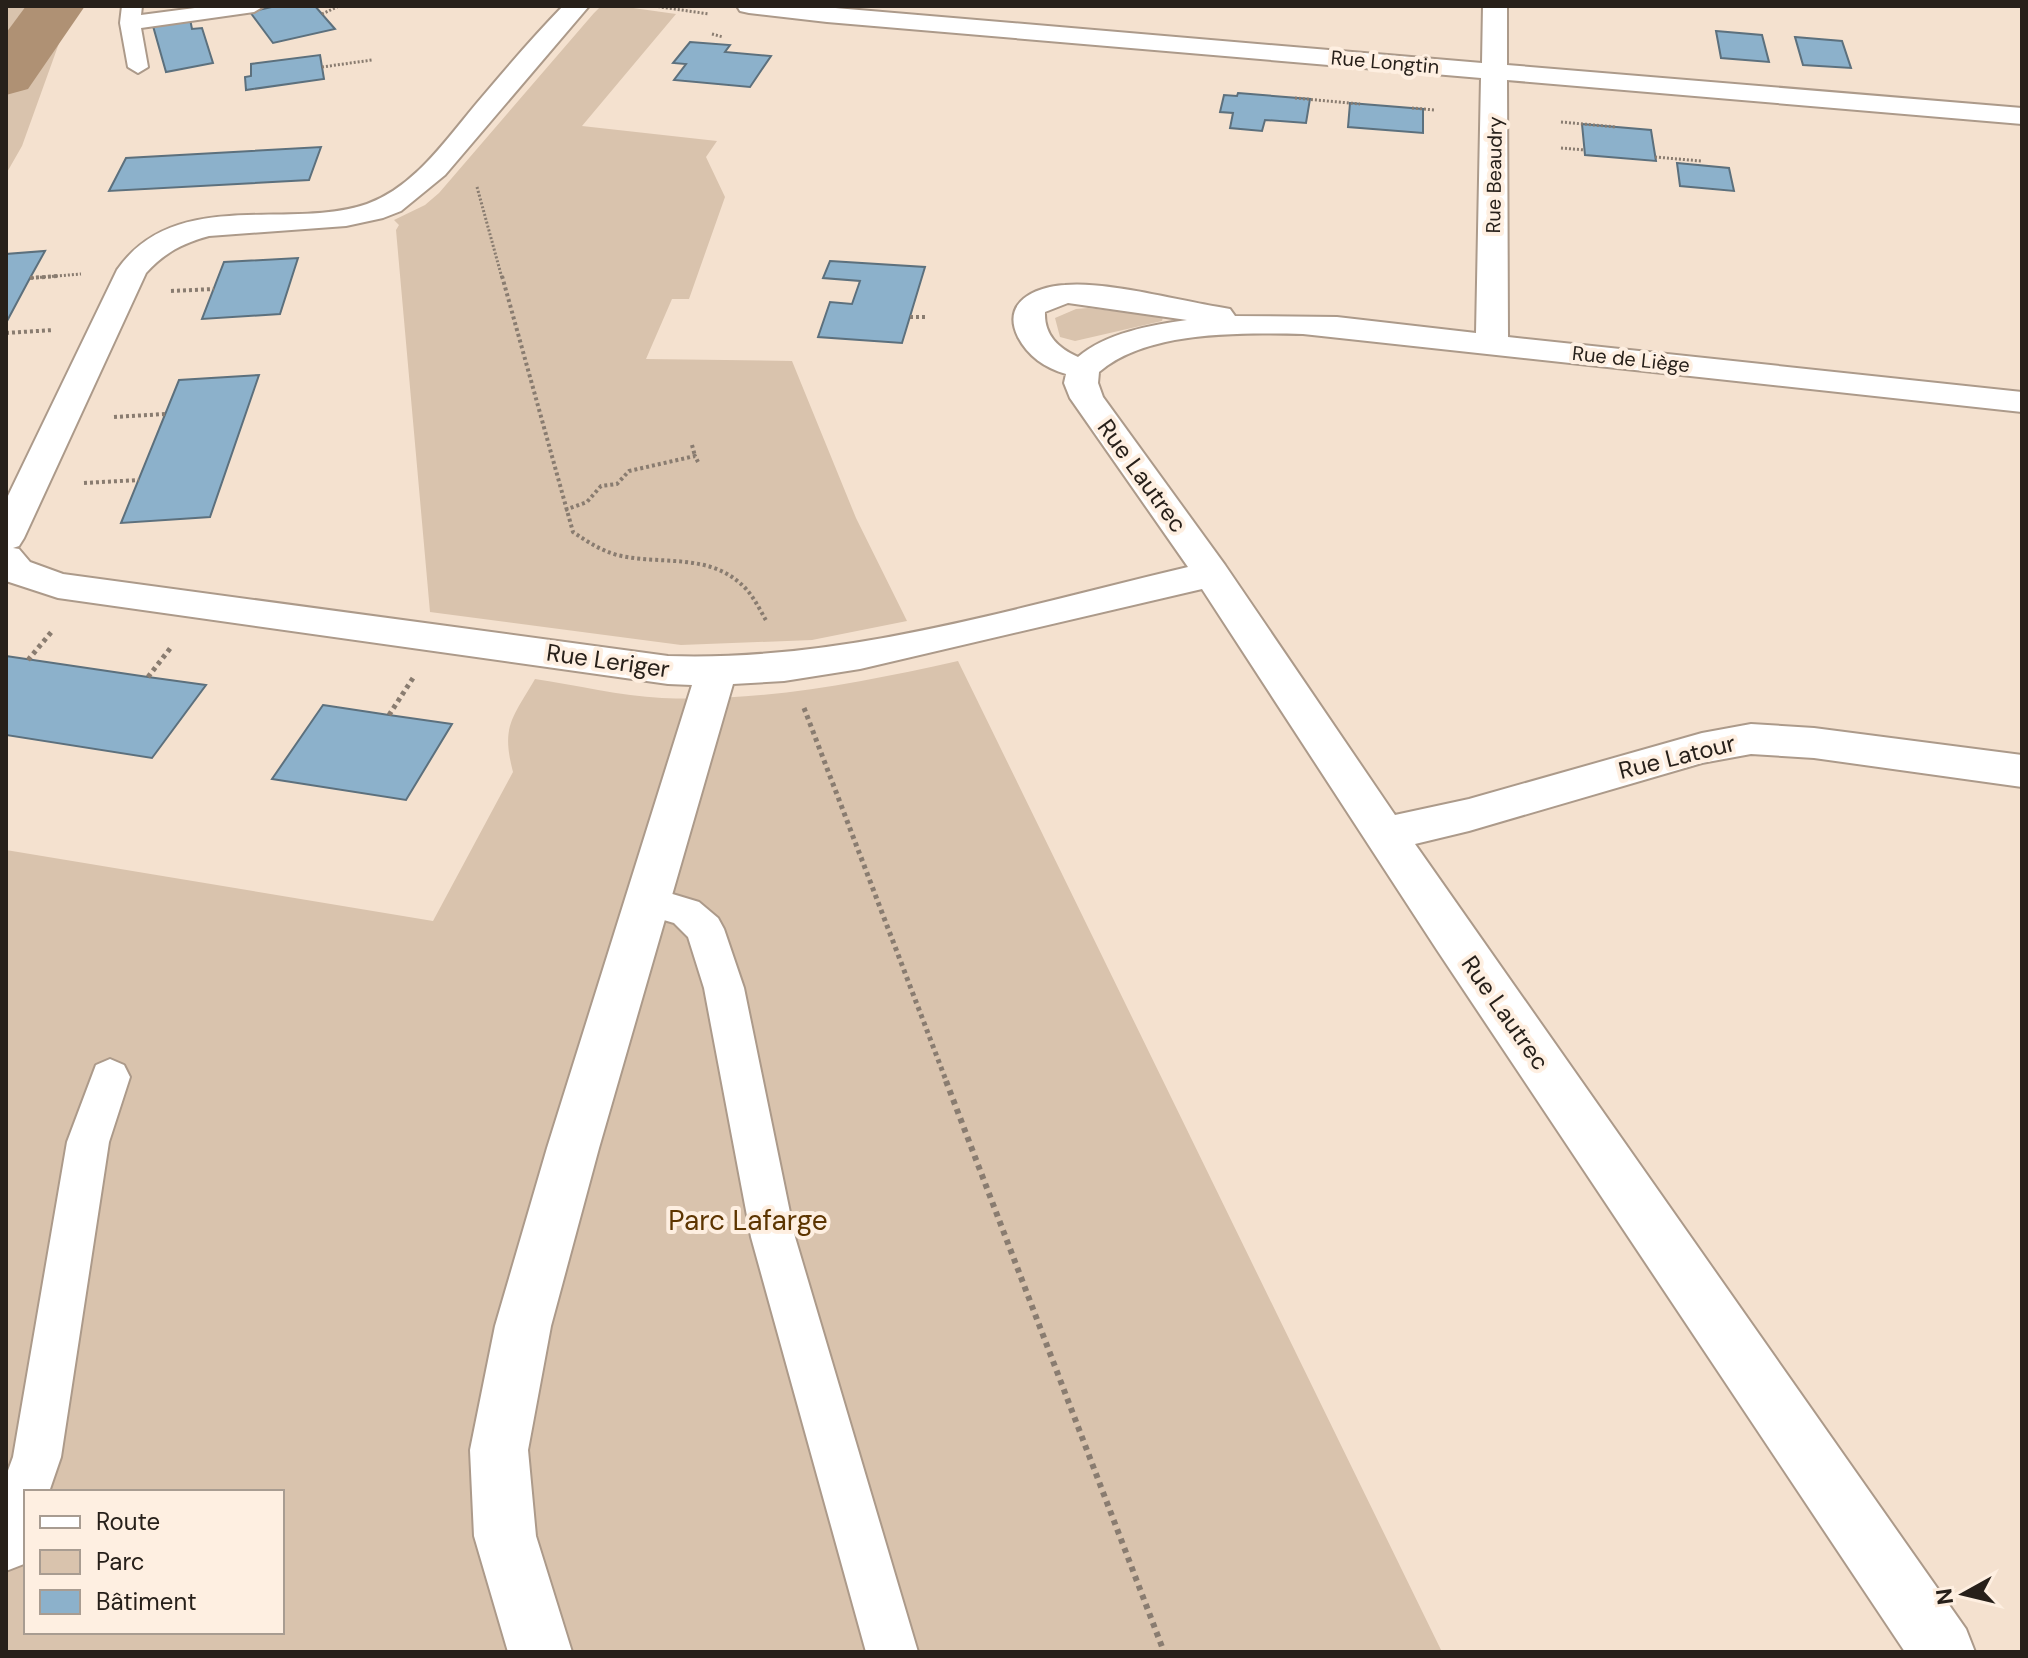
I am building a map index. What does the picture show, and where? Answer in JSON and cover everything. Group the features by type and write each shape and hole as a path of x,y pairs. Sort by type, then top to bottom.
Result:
{"street":[{"path":"6,538 132,270 146,253 178,236 222,225 351,217 402,200 431,172 577,6"},
{"name":"Rue Longtin","path":"749,6 2022,116"},
{"name":"Rue Beaudry","path":"1492,345 1495,6"},
{"name":"Rue de Liège","path":"1239,325 1210,313 1091,295 1064,294 1043,299 1030,307 1032,332 1042,349 1054,360 1083,369 1094,357 1117,347 1173,334 1239,325 1315,326 2022,402"},
{"name":"Rue Lautrec","path":"1083,369 1081,383 1087,398 1212,574 1943,1652"},
{"name":"Rue Leriger","path":"6,558 17,571 58,586 668,670 716,673 788,668 875,653 1212,574"},
{"path":"540,1652 505,1536 499,1450 523,1326 646,901 716,673"},
{"name":"Rue Latour","path":"1386,834 1469,815 1702,748 1751,739 1836,746 2022,771"}],"lane":[{"path":"138,67 131,15 254,6"},
{"path":"646,901 686,912 705,929 724,988 773,1237 892,1652"},
{"path":"26,1490 37,1457 88,1142 110,1077"},
{"path":"6,1546 24,1494"}],"path":[{"path":"322,14 339,6"},
{"path":"322,67 372,60"},
{"path":"1295,98 1360,104"},
{"path":"1412,108 1435,110"},
{"path":"1561,122 1616,127"},
{"path":"1561,148 1585,150"},
{"path":"1655,157 1701,161"},
{"path":"475,181 573,532 600,552 681,559 724,572 753,594 771,630"},
{"path":"910,317 928,317"},
{"path":"565,510 587,502 601,486 617,484 629,471 697,459 692,445"},
{"path":"798,694 1164,1652"}],"green space":[{"path":"10,6 81,6 67,21 22,146 6,174 6,11"},
{"path":"619,6 676,14 582,126 717,141 706,157 725,197 689,299 672,299 646,359 792,361 856,518 907,621 812,640 681,645 430,612 396,230 399,225 394,220 425,205 439,193 600,7"},
{"path":"1076,309 1163,317 1162,321 1075,341 1060,337 1055,318"},
{"name":"Parc Lafarge","path":"958,661 1442,1652 6,1652 6,850 433,921 513,772 508,744 511,723 535,679 662,698 774,694"}],"building":[{"path":"276,6 315,6 335,29 273,43 250,12"},
{"path":"190,19 192,29 202,28 213,63 166,72 153,26"},
{"path":"1716,31 1762,35 1769,62 1721,58"},
{"path":"1795,37 1842,41 1851,68 1803,65"},
{"path":"690,42 730,45 725,52 771,56 750,87 674,80 686,64 673,63"},
{"path":"320,55 324,79 246,90 245,77 251,76 251,64"},
{"path":"1238,93 1310,99 1306,123 1265,120 1262,131 1230,128 1233,113 1220,112 1224,95 1237,96"},
{"path":"1350,103 1423,109 1423,133 1348,127"},
{"path":"1582,124 1651,130 1656,161 1585,155"},
{"path":"321,147 309,180 109,191 126,158"},
{"path":"1677,163 1729,168 1734,191 1680,186"},
{"path":"45,251 30,278 6,323 6,254"},
{"path":"298,258 280,314 202,319 224,262"},
{"path":"830,261 925,267 902,343 818,337 830,302 852,304 860,281 823,278"},
{"path":"259,375 210,517 121,523 179,380"},
{"path":"6,656 206,685 152,758 6,735"},
{"path":"323,705 452,724 406,800 272,779"}],"waterway":[{"path":"6,76 56,6"}]}
